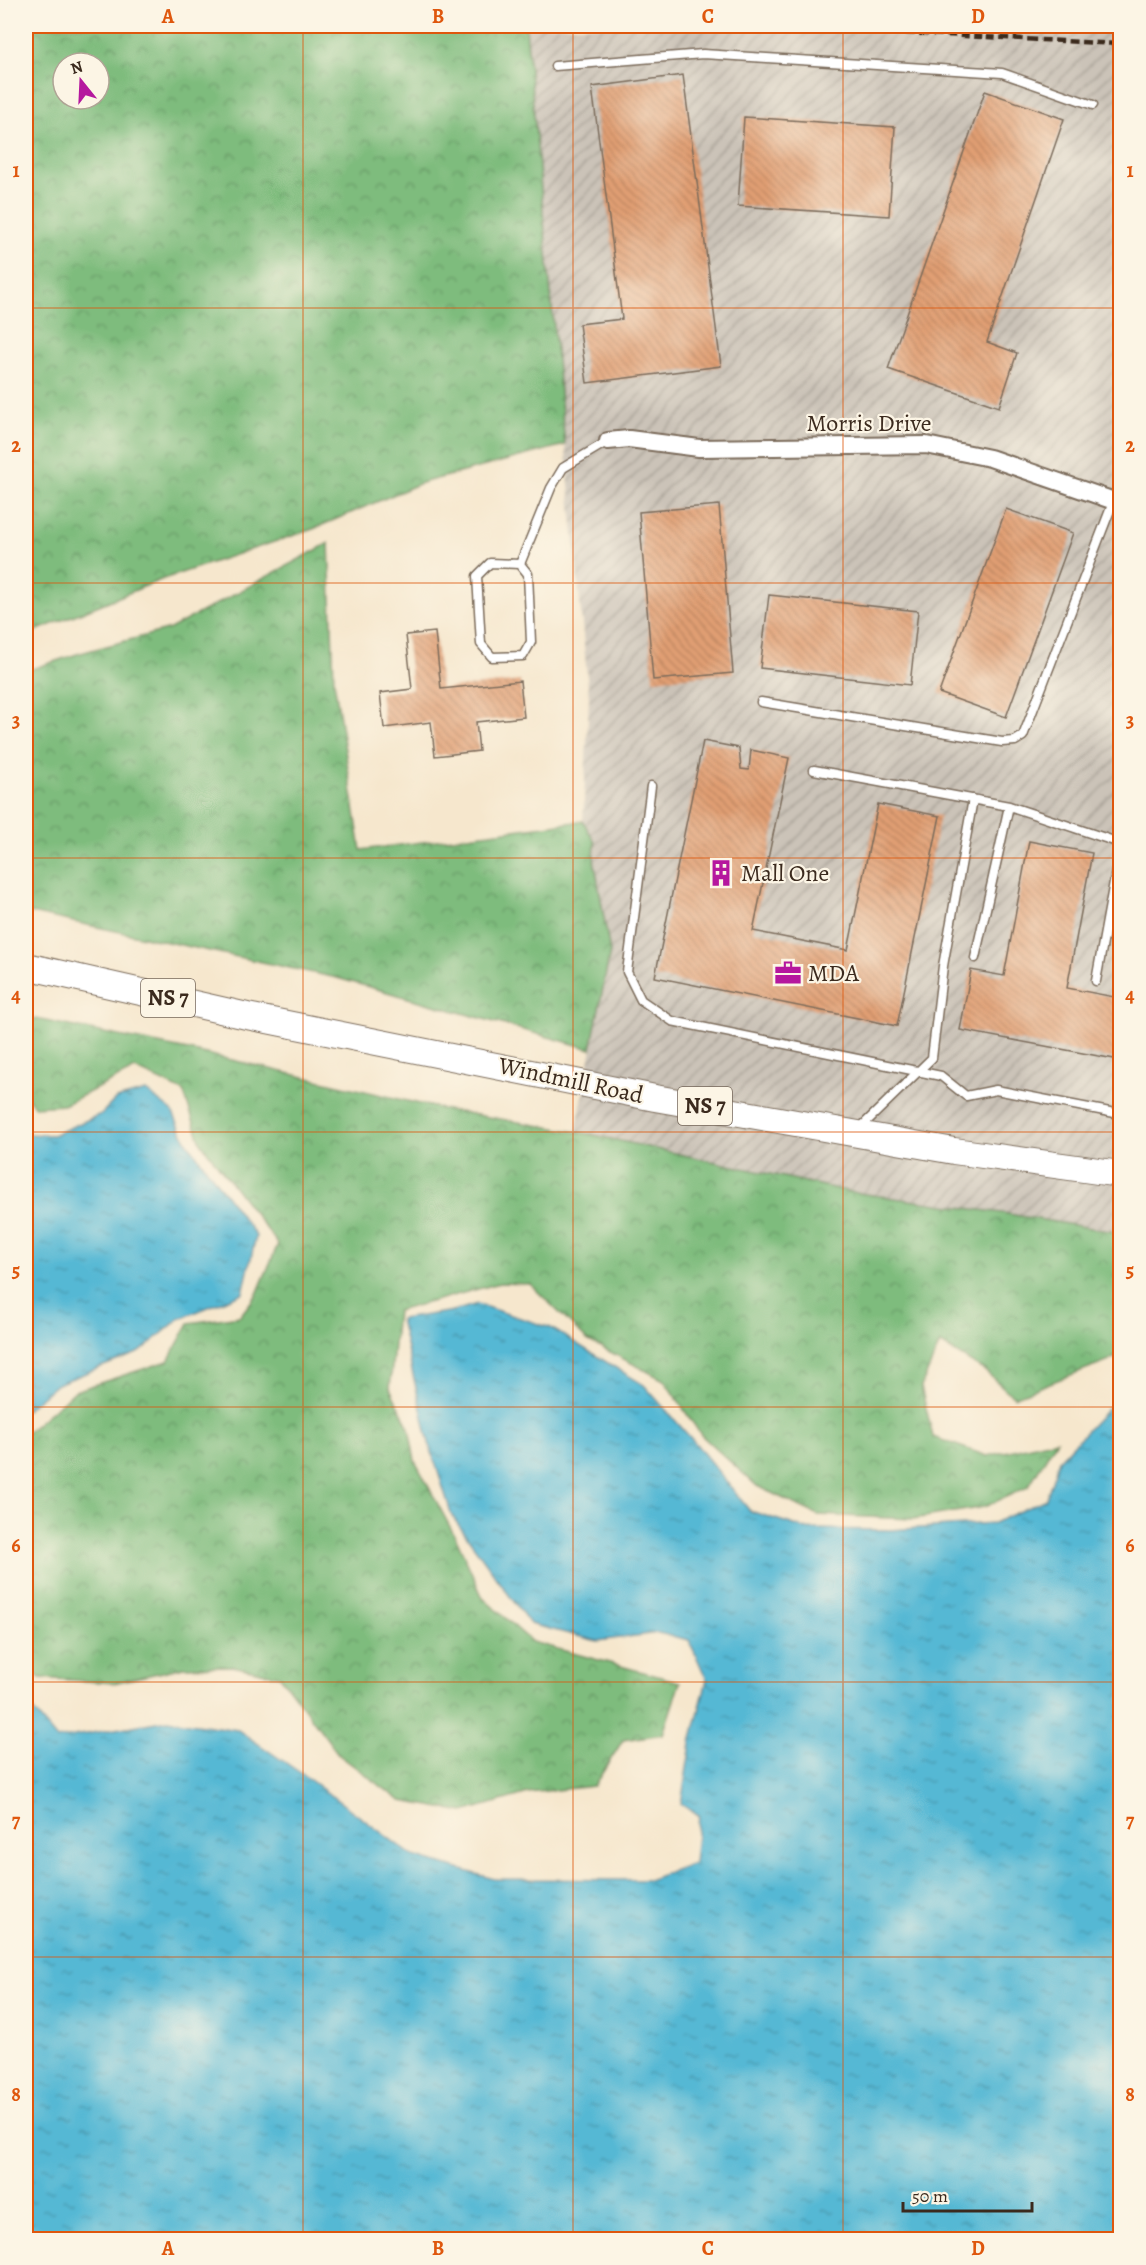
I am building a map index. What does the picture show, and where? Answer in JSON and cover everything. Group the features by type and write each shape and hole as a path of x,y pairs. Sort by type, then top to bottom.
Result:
{"main road":[{"name":"Windmill Road","path":"26,966 247,1016 457,1056 655,1098 954,1151 1120,1174"}],"street":[{"name":"Morris Drive","path":"608,441 629,439 699,448 926,445 990,458 1118,502"}],"lane":[{"path":"555,66 703,54 1002,73 1093,105"},
{"path":"520,564 551,488 563,468 608,441"},
{"path":"761,702 1002,742 1015,741 1023,736 1118,502 1120,484"},
{"path":"490,563 520,564 528,574 531,642 523,656 492,657 481,644 477,576 490,563"},
{"path":"814,770 1009,806 1120,843"},
{"path":"651,786 627,972 641,1000 672,1021 941,1076 966,1096 996,1090 1120,1114"},
{"path":"856,1133 932,1058 942,966 973,799"},
{"path":"975,958 1009,806"},
{"path":"1096,981 1120,849"}],"shaded area":[{"path":"526,26 1120,26 1120,1233 1002,1213 851,1192 576,1132 610,952 594,859 595,842 583,821 589,698"}],"green space":[{"path":"26,26 504,26 526,28 565,445 421,483 313,529 163,579 26,635"},
{"path":"329,543 334,681 361,850 583,821 595,842 594,859 610,952 591,1049 337,978 26,912 26,671 77,654 170,629"},
{"path":"26,1017 193,1051 442,1109 589,1134 851,1192 1002,1213 1120,1233 1120,1356 1014,1397 985,1371 940,1343 921,1387 933,1437 987,1456 1057,1440 1028,1487 984,1507 913,1519 818,1515 757,1486 701,1435 664,1380 587,1340 530,1284 500,1283 397,1311 390,1388 409,1428 415,1461 457,1540 483,1598 532,1642 680,1682 663,1734 623,1740 594,1786 528,1793 464,1812 401,1801 339,1755 280,1676 232,1666 184,1667 114,1683 40,1678 26,1666 26,1433 75,1391 168,1361 189,1323 240,1316 257,1294 278,1244 201,1143 183,1091 135,1069 64,1105 35,1107 26,1096"}],"water":[{"path":"146,1091 172,1111 187,1142 256,1236 243,1293 179,1319 140,1352 57,1384 26,1410 26,1134 53,1135 101,1114 116,1099"},
{"path":"477,1304 551,1328 644,1385 696,1444 750,1511 807,1529 890,1530 994,1523 1046,1499 1059,1460 1108,1408 1120,1401 1120,2239 26,2239 26,1702 57,1739 168,1720 238,1730 413,1856 494,1879 648,1880 694,1863 699,1815 681,1804 692,1738 707,1680 689,1640 658,1633 597,1641 530,1624 452,1516 429,1443 400,1319 454,1311"}],"building":[{"path":"683,75 721,366 587,383 579,324 622,319 592,87"},
{"path":"985,91 1064,119 987,342 1017,353 999,407 888,369"},
{"path":"744,117 895,127 889,216 738,206"},
{"path":"719,505 733,673 653,680 639,512"},
{"path":"1006,509 1073,533 1006,717 939,693"},
{"path":"769,595 918,611 910,685 760,668"},
{"path":"435,632 441,689 520,681 524,717 476,722 479,751 435,756 431,722 384,728 380,693 412,689 406,635"},
{"name":"Mall One","path":"703,741 739,748 741,769 749,770 751,750 789,758 753,931 848,950 878,804 940,816 897,1026 655,977"},
{"path":"1029,841 1092,853 1067,988 1120,998 1120,1060 960,1030 971,970 1004,976"}],"railway":[{"path":"771,26 1120,44"}],"place":[{"name":"Mall One","path":"721,873"},
{"name":"MDA","path":"788,973"}]}
